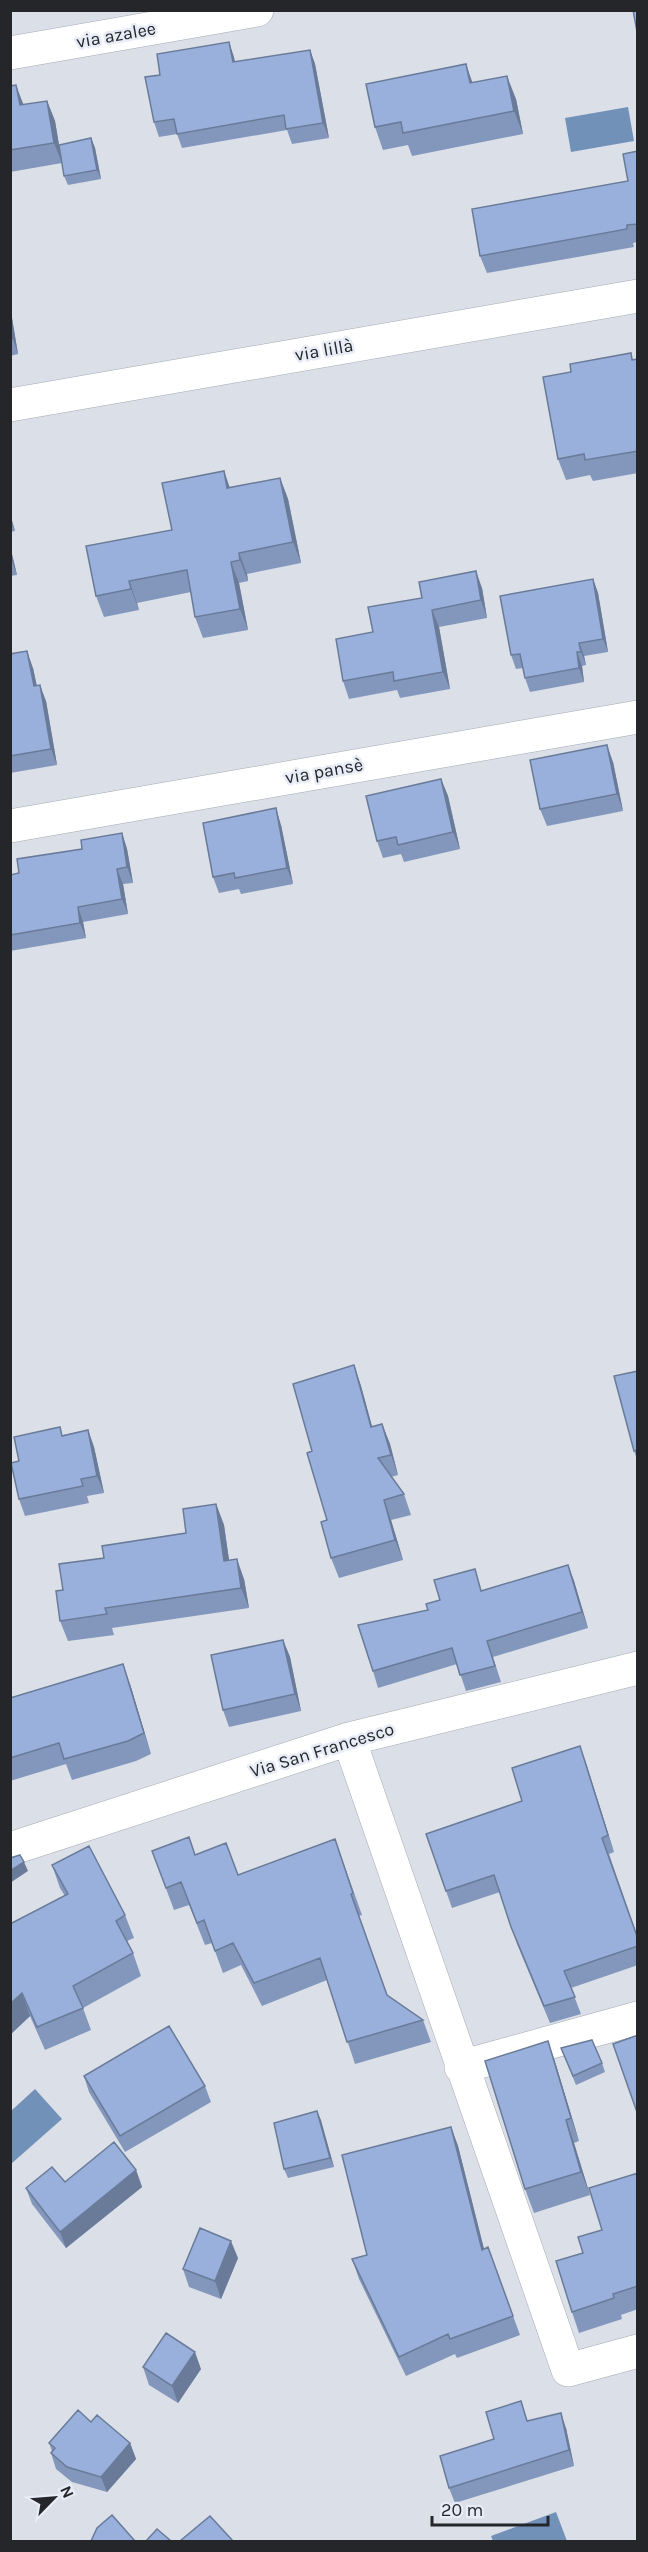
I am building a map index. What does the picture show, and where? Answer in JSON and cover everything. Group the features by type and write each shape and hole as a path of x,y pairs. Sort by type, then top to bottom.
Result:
{"street":[{"name":"via azalee","path":"10,53 257,10"},
{"name":"via lillà","path":"10,405 638,296"},
{"name":"via pansè","path":"10,826 638,717"},
{"name":"Via San Francesco","path":"10,1849 349,1740 638,1668"},
{"path":"349,1740 568,2370 638,2351"},
{"path":"461,2067 638,2018"}],"water":[{"path":"628,107 634,141 571,152 565,118"},
{"path":"35,2089 62,2119 11,2164 11,2111"},
{"path":"556,2512 567,2541 493,2541 491,2536"}],"building":[{"path":"633,10 638,10 638,37"},
{"path":"229,42 233,62 310,50 323,123 286,129 284,115 177,134 174,119 154,122 145,77 160,75 157,54"},
{"path":"466,64 470,83 507,76 514,111 403,133 401,122 375,127 366,84"},
{"path":"16,85 20,105 47,101 54,143 10,150 10,86"},
{"path":"91,138 97,170 64,176 59,145"},
{"path":"638,151 638,224 627,225 627,229 480,256 472,209 628,181 623,154"},
{"path":"631,353 632,360 638,359 638,451 585,460 584,454 558,459 543,377 571,372 570,364"},
{"path":"224,471 227,488 280,478 293,542 239,553 240,560 231,562 240,609 195,617 187,570 129,581 131,589 96,596 86,546 172,530 162,483"},
{"path":"476,571 481,600 432,610 443,672 394,681 393,672 343,681 336,639 373,632 368,607 422,598 419,582"},
{"path":"593,579 603,639 579,643 581,652 577,652 579,668 525,678 520,654 511,655 500,596"},
{"path":"27,651 34,686 40,685 51,749 10,756 10,654"},
{"path":"607,745 617,794 540,809 530,760"},
{"path":"441,779 453,832 398,845 396,837 377,841 366,796"},
{"path":"276,808 287,868 235,878 234,873 213,877 203,823"},
{"path":"122,833 127,867 117,869 122,899 78,907 80,923 10,935 10,875 19,873 17,859 82,849 81,840"},
{"path":"354,1365 371,1427 382,1424 391,1455 378,1458 404,1494 384,1500 395,1540 331,1558 321,1522 327,1520 307,1453 312,1451 293,1384"},
{"path":"638,1371 638,1450 634,1451 614,1376"},
{"path":"60,1427 62,1436 88,1430 97,1476 81,1479 83,1486 19,1499 11,1463 19,1461 14,1437"},
{"path":"216,1504 224,1561 237,1559 241,1588 105,1608 107,1614 60,1621 56,1591 63,1590 59,1564 104,1558 102,1546 186,1533 183,1509"},
{"path":"568,1565 582,1612 487,1641 495,1666 460,1675 452,1648 373,1671 358,1625 428,1610 426,1604 440,1600 434,1580 475,1569 481,1591"},
{"path":"283,1640 295,1694 223,1710 211,1655"},
{"path":"123,1664 144,1733 128,1741 64,1759 59,1743 10,1758 10,1698"},
{"path":"580,1746 608,1835 602,1838 638,1939 638,1946 564,1971 575,1997 544,2006 511,1927 494,1875 446,1891 426,1834 522,1801 512,1768"},
{"path":"189,1837 195,1855 226,1843 238,1875 335,1839 353,1893 351,1894 387,1995 423,2020 347,2042 320,1958 254,1983 233,1943 215,1951 204,1920 197,1923 181,1882 166,1888 152,1851"},
{"path":"89,1846 125,1915 116,1921 133,1953 73,1986 83,2008 37,2027 22,1993 10,2004 10,1924 68,1894 52,1865"},
{"path":"20,1855 24,1862 10,1871 10,1858"},
{"path":"169,2026 205,2086 120,2136 84,2076"},
{"path":"638,2035 638,2115 613,2044"},
{"path":"592,2040 602,2063 573,2076 561,2048"},
{"path":"548,2041 571,2118 566,2120 581,2172 525,2189 485,2061"},
{"path":"317,2111 330,2158 284,2169 274,2123"},
{"path":"451,2127 482,2250 488,2247 513,2316 450,2339 448,2334 399,2357 352,2259 367,2255 342,2155"},
{"path":"114,2142 136,2170 60,2232 26,2188 52,2167 65,2182"},
{"path":"638,2173 638,2286 613,2294 614,2298 572,2312 556,2261 583,2253 578,2237 602,2230 589,2188"},
{"path":"200,2228 231,2241 215,2281 183,2269"},
{"path":"166,2333 195,2352 172,2386 143,2367"},
{"path":"521,2401 527,2421 561,2413 569,2450 449,2488 440,2456 494,2439 486,2412"},
{"path":"78,2410 91,2422 97,2415 130,2443 101,2477 67,2467 51,2453 55,2448 49,2443"},
{"path":"112,2515 135,2541 91,2541 97,2528"},
{"path":"210,2516 233,2541 180,2541"},
{"path":"157,2529 171,2541 146,2541"}]}
